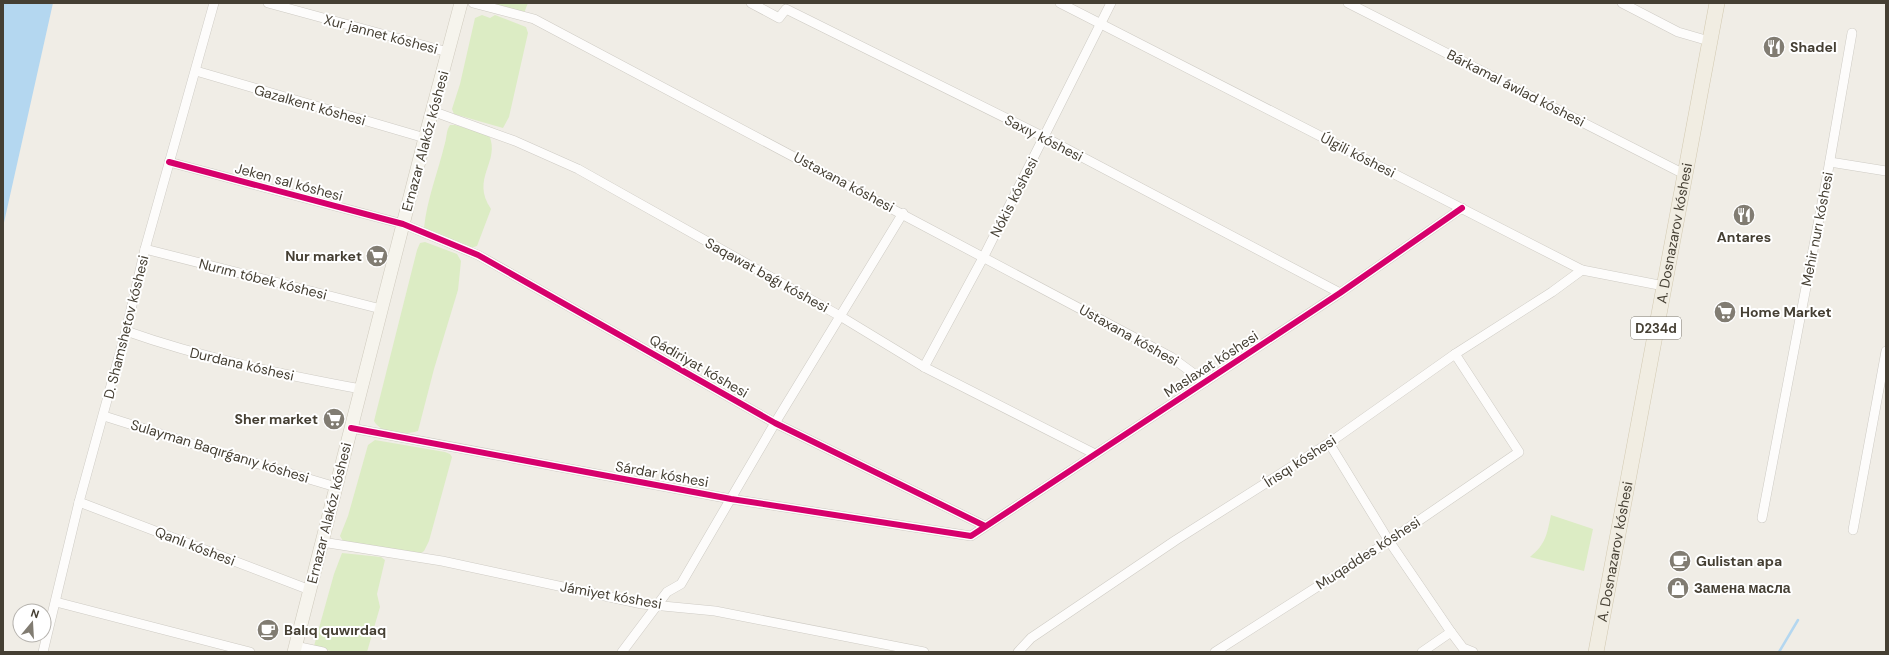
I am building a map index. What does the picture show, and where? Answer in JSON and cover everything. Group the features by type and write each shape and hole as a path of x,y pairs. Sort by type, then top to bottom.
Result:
{"main road":[{"name":"Ernazar Alakóz kóshesi","path":"295,649 381,309 461,3"},
{"name":"A. Dosnazarov kóshesi","path":"1596,652 1717,3"}],"street":[{"name":"D. Shamshetov kóshesi","path":"44,652 80,502 126,331 145,249 168,162 196,71 214,3"},
{"name":"Xur jannet kóshesi","path":"268,3 448,52"},
{"name":"Ustaxana kóshesi","path":"473,3 534,19 1171,356 1205,382"},
{"name":"Saxıy kóshesi","path":"751,3 779,18 786,9 1044,137 1340,293"},
{"name":"Úlgili kóshesi","path":"1060,3 1582,270 1664,286"},
{"name":"Nókis kóshesi","path":"924,367 984,256 1111,3"},
{"name":"Bárkamal áwlad kóshesi","path":"1348,3 1684,174"},
{"path":"1622,3 1678,32 1709,41"},
{"name":"Mehir nurı kóshesi","path":"1762,518 1830,162 1852,33"},
{"name":"Gazalkent kóshesi","path":"196,71 425,138"},
{"name":"Saqawat baǵı kóshesi","path":"432,111 515,141 578,169 840,316 924,367 1095,454"},
{"name":"Jeken sal kóshesi","path":"168,162 403,224"},
{"path":"1830,162 1886,171"},
{"name":"Maslaxat kóshesi","path":"971,536 1340,293 1462,208"},
{"path":"622,652 667,592 681,584 775,423 903,213"},
{"name":"Qádiriyat kóshesi","path":"403,224 478,255 775,423 986,526"},
{"name":"Nurım tóbek kóshesi","path":"145,249 381,309"},
{"name":"Írısqı kóshesi","path":"1018,652 1031,638 1176,540 1330,443 1455,354 1552,292 1582,270"},
{"name":"Durdana kóshesi","path":"126,331 172,347 292,376 361,389"},
{"path":"1853,530 1886,351"},
{"name":"Muqaddes kóshesi","path":"1215,652 1389,541 1519,452 1455,354"},
{"name":"Sulayman Baqırǵanıy kóshesi","path":"104,416 336,487"},
{"name":"Sárdar kóshesi","path":"351,428 730,499 971,536"},
{"path":"1330,443 1389,541 1450,632 1463,648 1473,652"},
{"name":"Qanlı kóshesi","path":"80,502 310,590"},
{"name":"Jámiyet kóshesi","path":"322,542 442,561 642,604 657,604 715,611 924,652"},
{"path":"56,602 250,652"},
{"path":"1422,652 1450,632"},
{"path":"295,649 323,652"}],"green space":[{"path":"484,3 528,3 524,13"},
{"path":"482,15 490,18 495,15 526,27 528,33 509,117 503,128 454,114 452,109 460,84 475,18"},
{"path":"450,125 455,125 489,135 492,145 484,179 485,198 491,209 477,246 471,248 424,228 430,196 446,140 447,131"},
{"path":"425,242 457,254 461,261 458,290 434,369 418,431 394,433 382,429 374,421 417,250 420,243"},
{"path":"375,440 445,452 450,454 452,457 429,541 424,551 418,555 343,541 340,536 348,516 368,445"},
{"path":"1551,515 1593,529 1584,571 1530,557 1543,543"},
{"path":"342,553 381,557 385,560 377,594 380,607 367,652 334,652 314,646 334,574"}],"water":[{"path":"3,3 53,3 3,227"}],"waterway":[{"path":"1779,652 1798,620"}],"cycle path":[{"path":"169,162 403,224 478,255 775,423 985,526"},
{"path":"351,428 731,499 971,536 1340,293 1462,208"}],"place":[{"name":"Shadel","path":"1774,47"},
{"name":"Antares","path":"1744,215"},
{"name":"Nur market","path":"377,256"},
{"name":"Home Market","path":"1725,312"},
{"name":"Sher market","path":"334,419"},
{"name":"Gulistan apa","path":"1680,561"},
{"name":"Замена масла","path":"1678,588"},
{"name":"Balıq quwırdaq","path":"268,630"}]}
